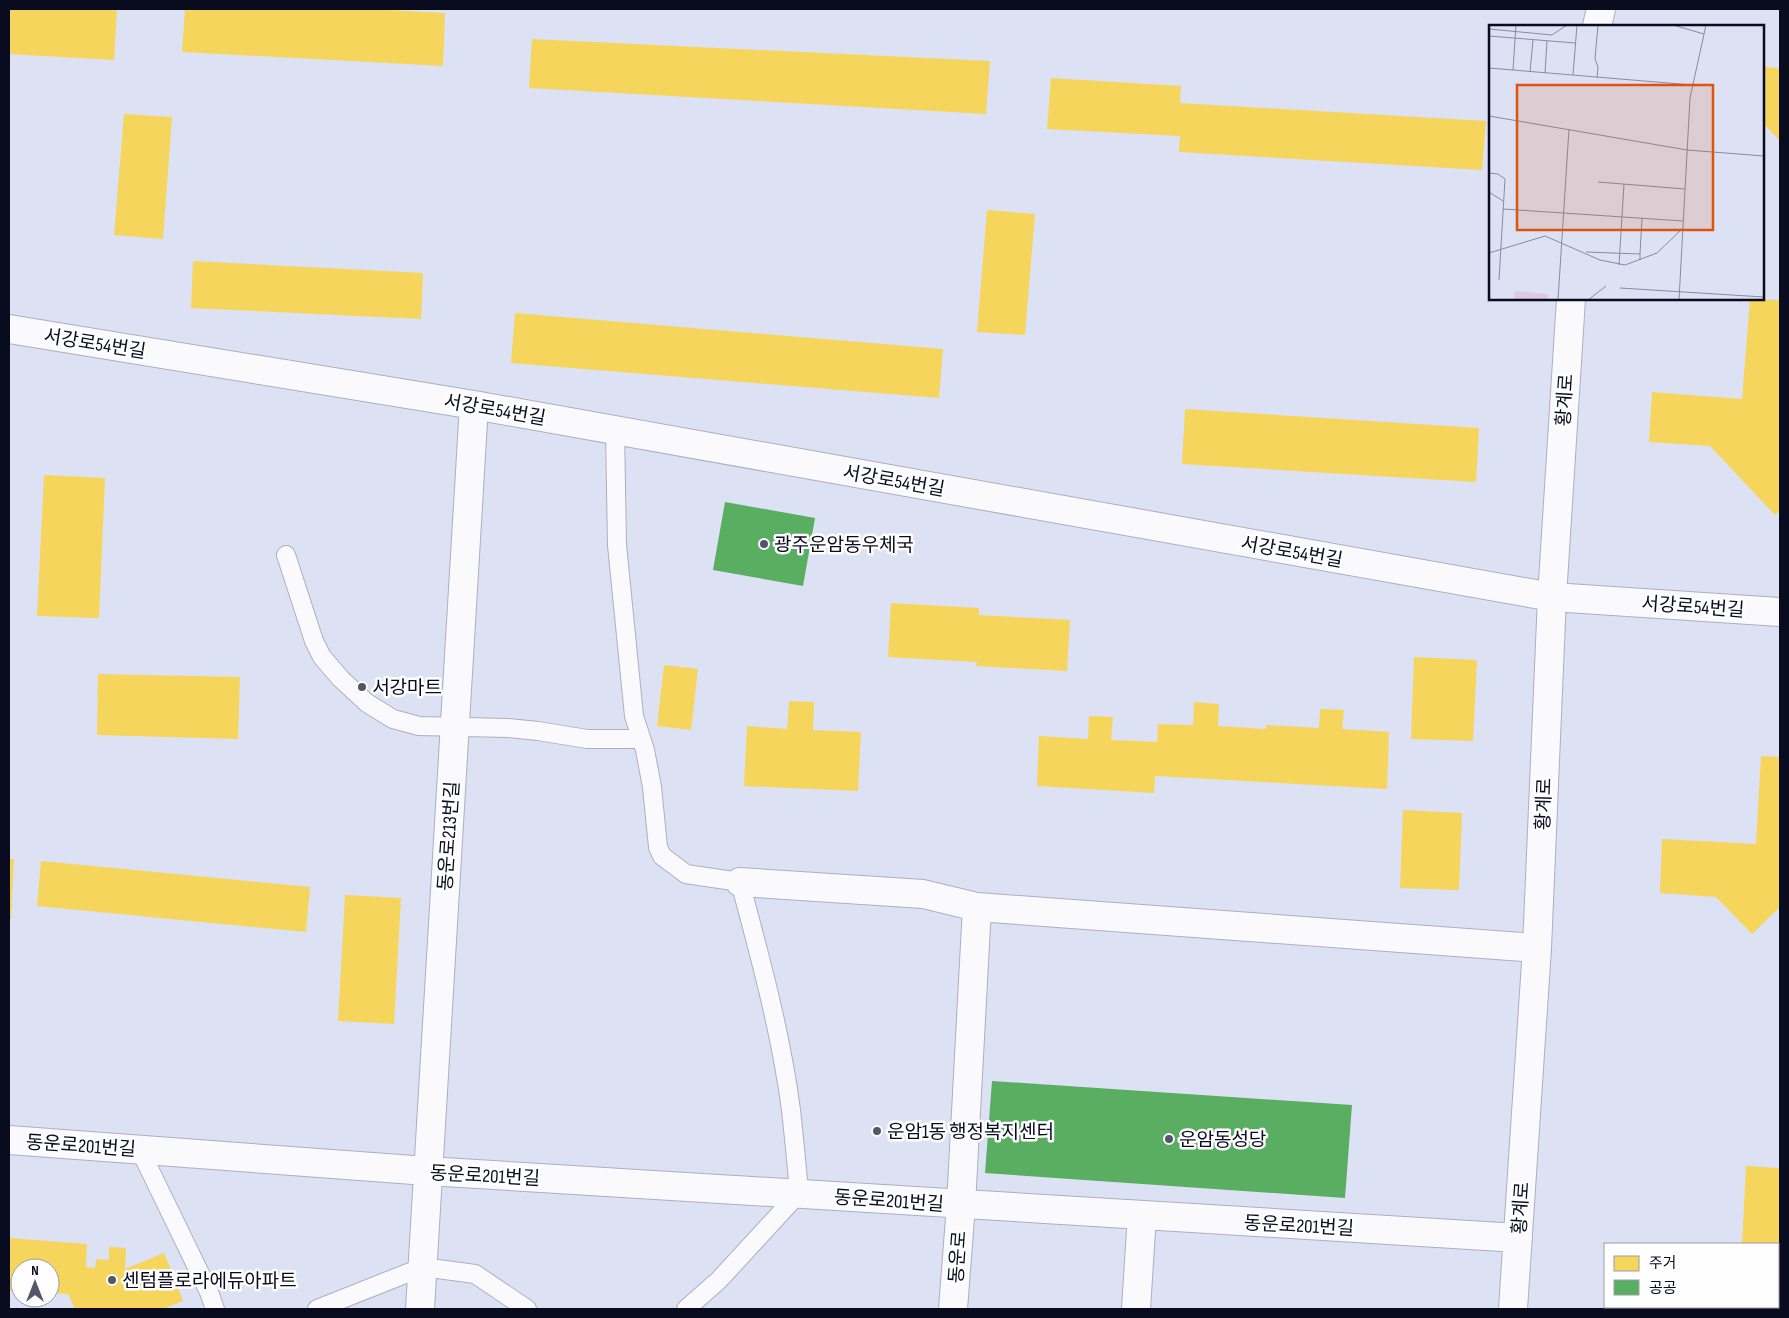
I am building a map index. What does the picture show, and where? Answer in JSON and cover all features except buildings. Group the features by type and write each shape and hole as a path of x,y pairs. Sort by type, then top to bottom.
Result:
{"street":[{"path":"1597,25 1601,9"},
{"name":"황계로","path":"1512,1308 1537,948 1552,597 1571,300"},
{"name":"서강로54번길","path":"9,329 474,405 1552,597 1780,612"},
{"name":"동운로213번길","path":"420,1309 474,405"},
{"path":"740,882 923,894 977,906 1537,948"},
{"name":"동운로201번길","path":"961,1205 977,906"},
{"name":"동운로201번길","path":"9,1140 427,1171 1518,1238"},
{"name":"동운로","path":"953,1309 961,1205"},
{"path":"1136,1309 1142,1215"}],"lane":[{"path":"615,430 617,545 634,716 652,787 658,847 662,856 686,874 740,882 763,968 781,1052 791,1109 799,1194 718,1280 686,1309"},
{"path":"286,554 314,641 322,657 367,703 392,719 420,726 508,728 587,739 641,739"},
{"path":"140,1150 215,1309"},
{"path":"317,1309 423,1267 475,1274 527,1309"}],"place":[{"name":"광주운암동우체국","path":"764,544"},
{"name":"서강마트","path":"362,687"},
{"name":"운암1동 행정복지센터","path":"877,1131"},
{"name":"운암동성당","path":"1169,1139"},
{"name":"센텀플로라에듀아파트","path":"112,1280"}]}
